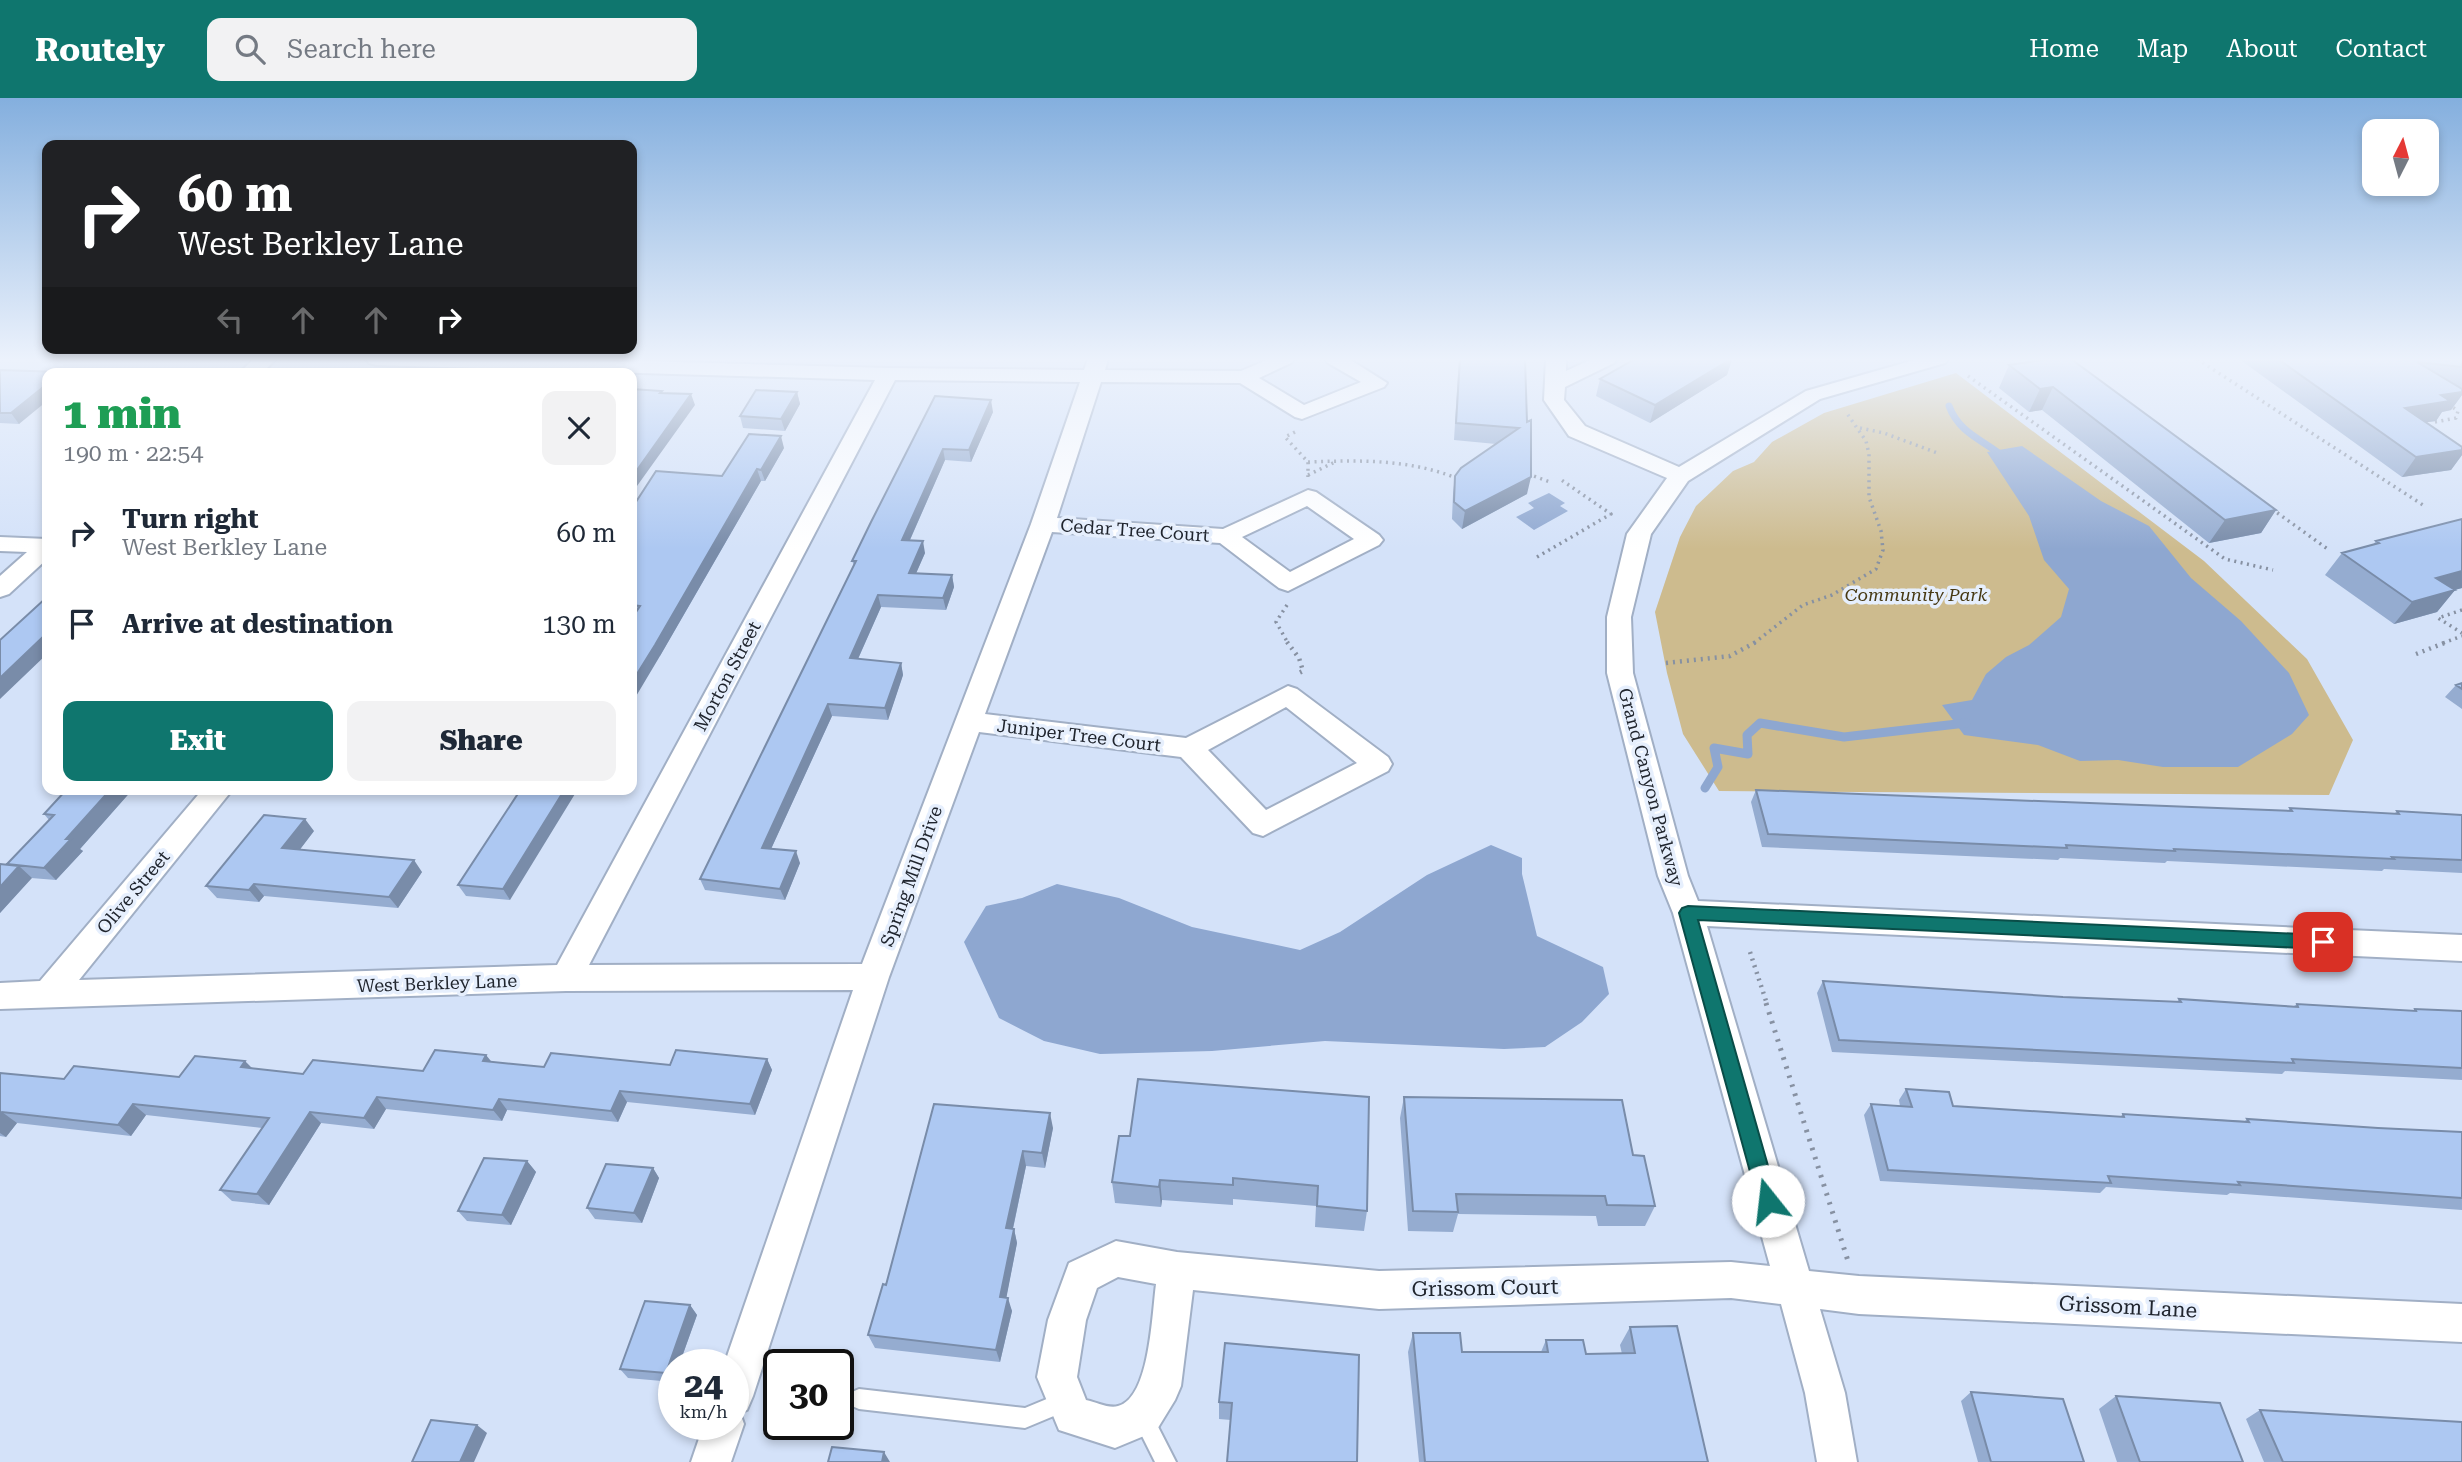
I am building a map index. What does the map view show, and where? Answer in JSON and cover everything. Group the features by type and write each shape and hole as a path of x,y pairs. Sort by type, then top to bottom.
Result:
{"street":[{"name":"Morton Street","path":"566,978 862,423"},
{"name":"Spring Mill Drive","path":"749,1349 873,977 1043,524 1076,423"},
{"path":"1571,423 1577,431 1680,476"},
{"name":"Grand Canyon Parkway","path":"1767,423 1680,476 1639,534 1626,582 1619,631 1620,673 1633,732 1673,876 1688,913 1825,1393 1837,1462"},
{"path":"1287,583 1370,540 1308,486"},
{"name":"Cedar Tree Court","path":"1226,536 1308,486"},
{"name":"Cedar Tree Court","path":"1043,524 1226,536 1287,583"},
{"path":"0,544 42,546"},
{"path":"0,589 42,551"},
{"path":"1289,695 1378,764 1264,825 1189,748 1289,695"},
{"name":"Juniper Tree Court","path":"968,721 1189,748"},
{"name":"Olive Street","path":"48,995 214,795"},
{"path":"1688,913 2462,948"},
{"name":"West Berkley Lane","path":"0,996 566,978 873,977"},
{"name":"Grissom Court","path":"1067,1401 1057,1377 1067,1321 1082,1276 1116,1259 1177,1270 1379,1290 1731,1280 1794,1289"},
{"path":"1067,1401 1073,1416 1115,1428 1142,1417 1161,1386 1177,1270"},
{"name":"Grissom Lane","path":"1794,1289 1859,1295 2462,1323"},
{"path":"711,1462 719,1440"}],"lane":[{"path":"859,1399 1025,1418 1067,1401"},
{"path":"1142,1417 1166,1462"}],"path":[{"path":"1298,423 1302,430 1285,437 1308,462 1308,486"},
{"path":"1666,663 1730,656 1752,645 1773,625 1803,605 1832,595 1876,569 1883,550 1882,540 1869,497 1869,454 1855,423"},
{"path":"2034,423 2225,559 2273,570"},
{"path":"2296,423 2423,505"},
{"path":"1859,428 1884,433 1940,454"},
{"path":"1308,462 1381,459 1444,472 1469,484"},
{"path":"1308,486 1338,461"},
{"path":"1520,472 1550,482"},
{"path":"1537,556 1611,514 1560,479"},
{"path":"2263,502 2329,550"},
{"path":"1287,583 1286,609 1276,622 1278,631 1303,662 1303,671 1293,677 1289,695"},
{"path":"2462,610 2438,618 2462,634"},
{"path":"2416,654 2462,634"},
{"path":"1750,952 1859,1295"}],"green space":[{"name":"Community Park","path":"1807,423 2022,423 2204,561 2307,659 2353,740 2329,795 1719,791 1683,734 1655,612 1680,537 1696,506 1733,471 1754,462 1772,442"}],"water":[{"path":"2022,446 2101,501 2149,526 2191,578 2241,621 2289,673 2309,715 2292,734 2238,767 2163,767 2118,760 2080,761 2038,745 1964,735 1942,705 1972,700 1986,674 2006,657 2029,645 2061,617 2069,589 2044,560 2029,516 1987,452"},
{"path":"1549,493 1565,503 1560,506 1568,511 1534,530 1516,517 1534,508 1528,503"},
{"path":"1491,845 1522,858 1522,874 1537,936 1603,967 1609,994 1582,1022 1545,1047 1504,1049 1325,1041 1212,1051 1100,1054 1044,1041 999,1018 964,942 986,906 1022,898 1057,884 1119,898 1192,927 1300,950 1340,932 1427,875"}],"building":[{"path":"637,423 671,423 637,470"},
{"path":"921,423 981,423 969,450 943,449 902,540 923,541 909,573 952,575 943,598 878,595 850,658 901,663 885,708 828,704 762,848 796,851 780,889 700,879 856,561 852,561"},
{"path":"1456,423 1531,423 1531,477 1465,511 1454,502 1455,476 1461,468 1519,428"},
{"path":"2099,423 2157,423 2276,510 2225,520"},
{"path":"2368,423 2426,423 2462,447 2462,450 2416,457"},
{"path":"749,434 781,436 761,470 757,469 637,674 637,610 640,606 637,606 637,500 656,471 722,476"},
{"path":"2462,519 2462,571 2436,578 2455,590 2412,602 2342,553 2379,543 2376,541"},
{"path":"42,602 42,638 0,678 0,640"},
{"path":"1756,790 2462,815 2462,860 2066,845 2067,848 1768,834"},
{"path":"61,795 106,795 44,868 7,864 54,815 44,814"},
{"path":"517,795 561,795 503,889 458,885"},
{"path":"264,815 305,819 282,848 414,860 389,897 254,884 249,890 206,886"},
{"path":"0,864 19,866 0,887"},
{"path":"1823,981 2063,997 2462,1011 2462,1068 2292,1059 2294,1063 1839,1040"},
{"path":"435,1050 486,1055 483,1061 544,1067 551,1053 670,1065 676,1050 767,1059 750,1104 620,1091 611,1111 499,1099 493,1110 377,1097 364,1118 310,1112 257,1194 220,1190 269,1118 133,1104 118,1125 2,1112 0,1115 0,1073 64,1079 74,1066 179,1077 195,1056 245,1061 241,1067 303,1074 313,1060 423,1071"},
{"path":"1138,1079 1369,1097 1367,1211 1317,1206 1318,1186 1233,1178 1233,1185 1160,1180 1159,1187 1112,1182 1119,1136 1130,1136"},
{"path":"1906,1089 1949,1092 1953,1106 2124,1117 2123,1114 2249,1122 2247,1119 2462,1132 2462,1198 2238,1182 2240,1185 2108,1176 2111,1183 1888,1170 1871,1104 1912,1107"},
{"path":"1404,1097 1622,1100 1633,1155 1644,1156 1655,1206 1607,1205 1605,1196 1456,1194 1458,1212 1413,1211"},
{"path":"934,1104 1050,1113 1042,1153 1023,1151 1006,1228 1014,1229 1000,1297 1008,1298 996,1350 868,1335 883,1284 886,1285"},
{"path":"484,1158 527,1161 502,1215 458,1211"},
{"path":"606,1164 653,1168 634,1213 587,1208"},
{"path":"645,1301 690,1305 674,1349 658,1349 658,1372 620,1369"},
{"path":"1677,1326 1708,1462 1425,1462 1413,1333 1460,1333 1462,1352 1548,1352 1546,1340 1583,1340 1586,1354 1635,1353 1630,1327"},
{"path":"1225,1343 1359,1355 1357,1462 1227,1462 1232,1403 1219,1402"},
{"path":"1971,1392 2063,1399 2084,1462 1991,1462"},
{"path":"2116,1396 2220,1403 2243,1462 2140,1462"},
{"path":"2260,1410 2462,1422 2462,1462 2283,1462"},
{"path":"431,1420 477,1425 460,1462 412,1462"},
{"path":"832,1447 884,1452 882,1462 828,1462"}],"waterway":[{"path":"1959,423 1966,431 2006,459"},
{"path":"1705,788 1718,767 1714,748 1748,754 1747,735 1760,723 1844,737 1966,723"}],"route":[{"path":"1768,1201 1688,913 2323,942"}]}
